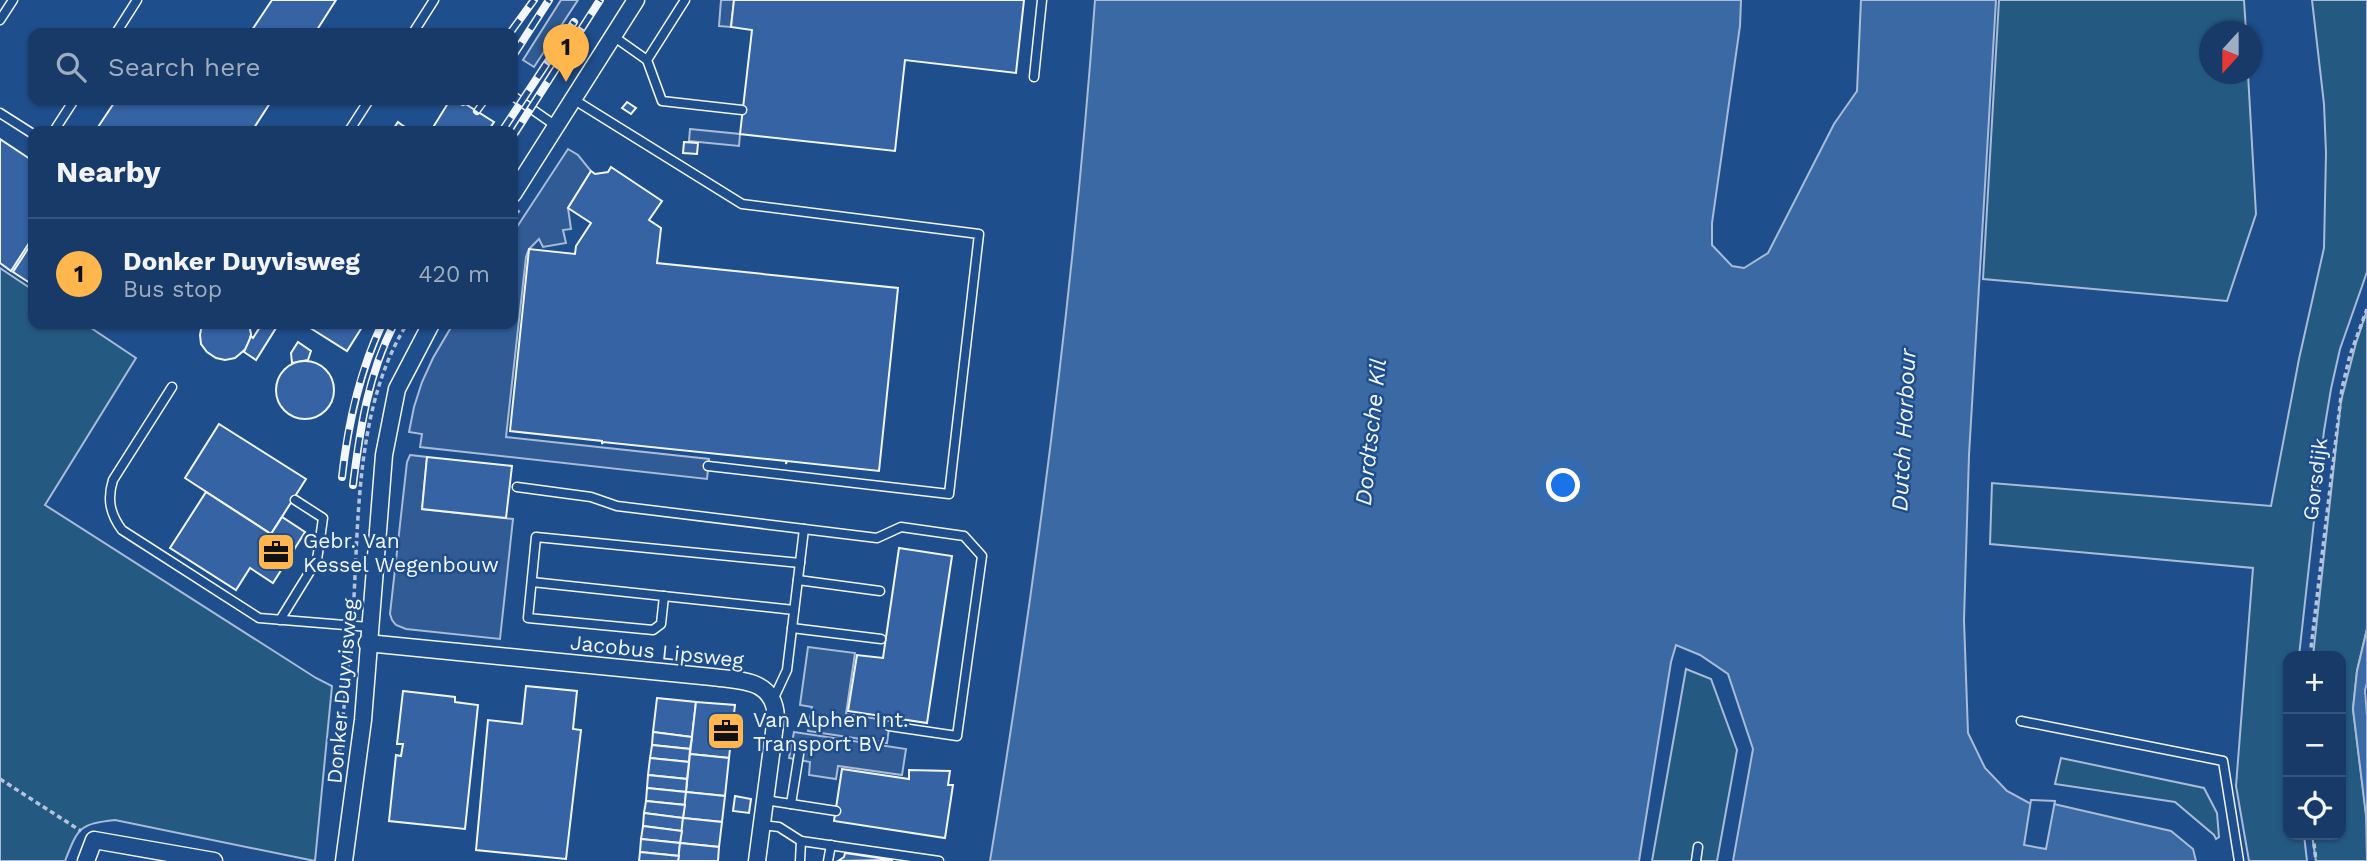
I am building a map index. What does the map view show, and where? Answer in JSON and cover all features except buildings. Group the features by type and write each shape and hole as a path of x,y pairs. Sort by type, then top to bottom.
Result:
{"street":[{"path":"518,186 636,0"},
{"name":"Donker Duyvisweg","path":"344,861 363,720 384,455 397,389 428,329"},
{"name":"Jacobus Lipsweg","path":"368,635 748,682 763,688 773,700"},
{"path":"757,861 776,717 773,700"},
{"path":"86,861 94,840 214,861"}],"lane":[{"path":"0,20 13,0"},
{"path":"119,28 137,0"},
{"path":"418,28 433,0"},
{"path":"647,60 685,0"},
{"path":"1034,77 1042,0"},
{"path":"613,36 647,60 662,101 742,110"},
{"path":"518,99 556,126"},
{"path":"573,99 742,204 979,234 949,494 708,466"},
{"path":"57,126 71,105"},
{"path":"352,126 366,105"},
{"path":"0,113 28,131"},
{"path":"172,387 113,480 109,498 113,515 122,530 259,618 368,635"},
{"path":"517,487 591,496 617,506 804,530 877,538 901,527 964,536 982,556 957,736 889,726"},
{"path":"280,620 317,560 323,518 295,500"},
{"path":"773,700 786,670 804,530"},
{"path":"664,596 661,624 653,631 528,618 536,537 800,564"},
{"path":"798,580 880,591"},
{"path":"532,582 794,610"},
{"path":"792,628 881,639"},
{"path":"2021,721 2223,761 2239,861"},
{"path":"791,804 799,754"},
{"path":"765,800 836,811"},
{"path":"762,825 779,827 801,841 939,861"},
{"path":"800,861 801,841"},
{"path":"828,861 831,845"},
{"path":"1696,861 1698,847"}],"path":[{"name":"Gorsdijk","path":"2311,651 2342,388 2350,355 2367,309"},
{"path":"0,779 94,840"},
{"path":"2314,840 2316,861"}],"shaded area":[{"path":"561,0 578,0 534,67 523,60"},
{"path":"721,0 734,0 731,27 719,26"},
{"path":"1999,0 2244,0 2245,21 2199,21 2199,84 2249,84 2256,214 2227,301 1983,279"},
{"path":"2312,0 2367,0 2367,272 2340,349 2331,389 2300,651 2283,651 2283,840 2305,840 2307,861 2249,861 2236,786 2253,568 1990,544 1992,483 2271,506 2299,359 2324,248 2324,104"},
{"path":"690,129 740,134 739,146 689,141"},
{"path":"568,149 578,155 591,171 568,208 571,229 563,230 566,243 543,247 539,239 529,249 518,329 518,225"},
{"path":"0,268 28,287 28,329 92,329 136,358 45,505 332,686 315,861 115,820 94,823 81,830 65,861 0,861"},
{"path":"2367,310 2367,629 2357,671 2353,709 2366,813 2367,861 2316,861 2313,840 2346,840 2346,651 2314,651 2341,401"},
{"path":"450,329 518,329 506,437 709,459 707,479 420,447 422,434 409,432 422,382"},
{"path":"410,455 427,457 422,509 513,519 500,639 406,629 392,620 390,614 407,462"},
{"path":"808,647 855,653 846,714 890,721 887,743 808,731 812,707 800,705"},
{"path":"1686,669 1711,679 1737,750 1717,861 1652,861"},
{"path":"794,732 906,749 902,775 838,766 836,779 809,775 810,762 789,758"},
{"path":"2061,758 2204,788 2217,813 2219,837 2216,839 2175,802 2055,784"}],"water":[{"path":"1095,0 1741,0 1740,26 1712,223 1712,245 1732,266 1744,268 1768,253 1834,124 1857,91 1861,0 1996,0 1969,455 1964,620 1968,733 1985,768 2007,791 2031,804 2054,804 2171,831 2193,849 2196,861 1733,861 1753,749 1728,674 1700,655 1676,645 1639,861 990,861 1052,432 1076,216"},
{"path":"2367,629 2367,824 2353,709 2357,671"}],"pier":[{"path":"2031,800 2055,801 2046,849 2024,845"}],"railway":[{"path":"514,28 534,0"},
{"path":"518,48 549,0"},
{"path":"518,128 600,0"},
{"path":"505,126 574,22"},
{"path":"477,111 481,105"},
{"path":"342,477 356,399 380,329"},
{"path":"353,485 371,383 392,329"}],"place":[{"name":"Donker Duyvisweg","path":"566,82"},
{"name":"Gebr. Van Kessel Wegenbouw","path":"276,552"},
{"name":"Van Alphen Int. Transport BV","path":"726,731"}],"water label":[{"name":"Dutch Harbour","path":"1904,430"},
{"name":"Dordtsche Kil","path":"1371,432"}]}
